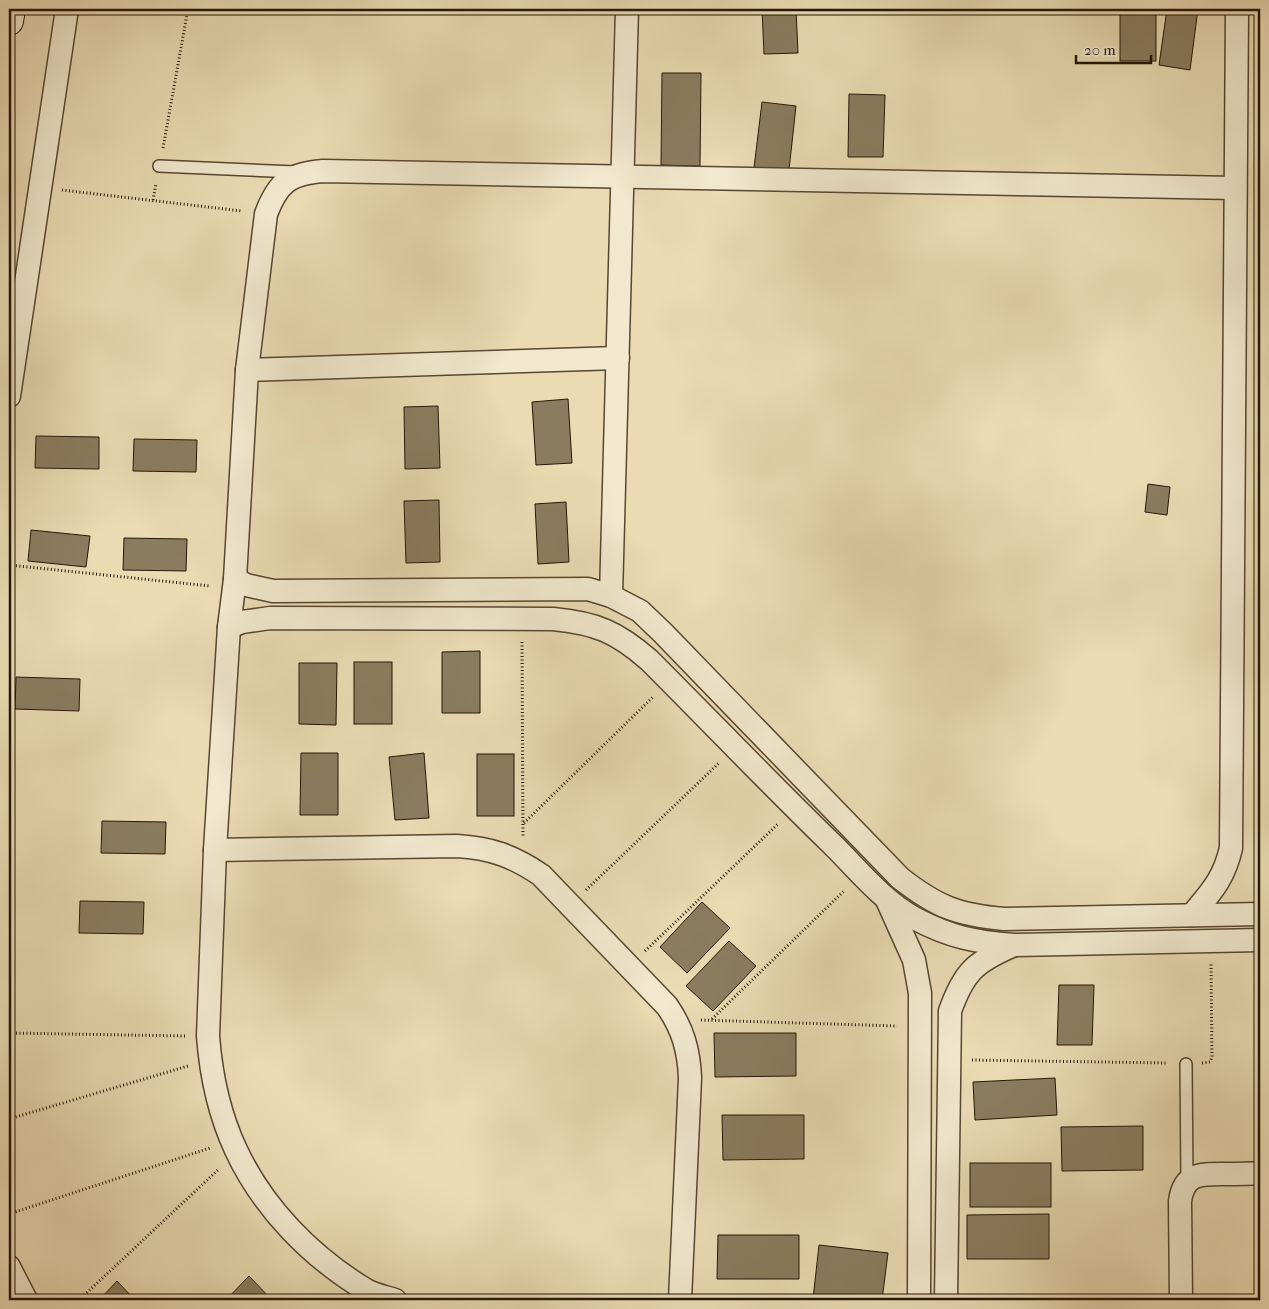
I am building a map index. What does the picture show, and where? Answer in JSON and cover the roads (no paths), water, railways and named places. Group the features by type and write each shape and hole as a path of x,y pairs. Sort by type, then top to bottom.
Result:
{"street":[{"path":"9,21 11,9"},
{"path":"9,396 67,9"},
{"path":"611,596 627,9"},
{"path":"1192,915 1220,882 1227,866 1230,848 1237,9"},
{"path":"395,1300 368,1290 320,1257 287,1227 259,1192 234,1147 218,1101 210,1060 208,1036 215,850 247,370 266,214 273,195 286,181 304,173 323,171 1235,188"},
{"path":"247,370 618,358"},
{"path":"234,583 273,591 588,589 611,596 640,611 900,878 923,896 948,909 976,917 1004,919 1260,914"},
{"path":"229,627 242,622 270,618 553,619 580,622 606,630 629,642 670,680 795,808 886,897 914,918 945,933 979,942 1014,945 1260,940"},
{"path":"215,850 457,846 503,853 524,863 542,876 668,1006 684,1038 689,1058 690,1078 680,1300"},
{"path":"886,897 914,960 920,993 919,1300"},
{"path":"946,1300 950,1011 958,988 972,970 990,956 1014,945"},
{"path":"1181,1300 1181,1190 1187,1181 1197,1175 1260,1174"},
{"path":"9,1268 26,1300"}],"lane":[{"path":"159,166 304,173"},
{"path":"1186,1064 1187,1181"}]}
